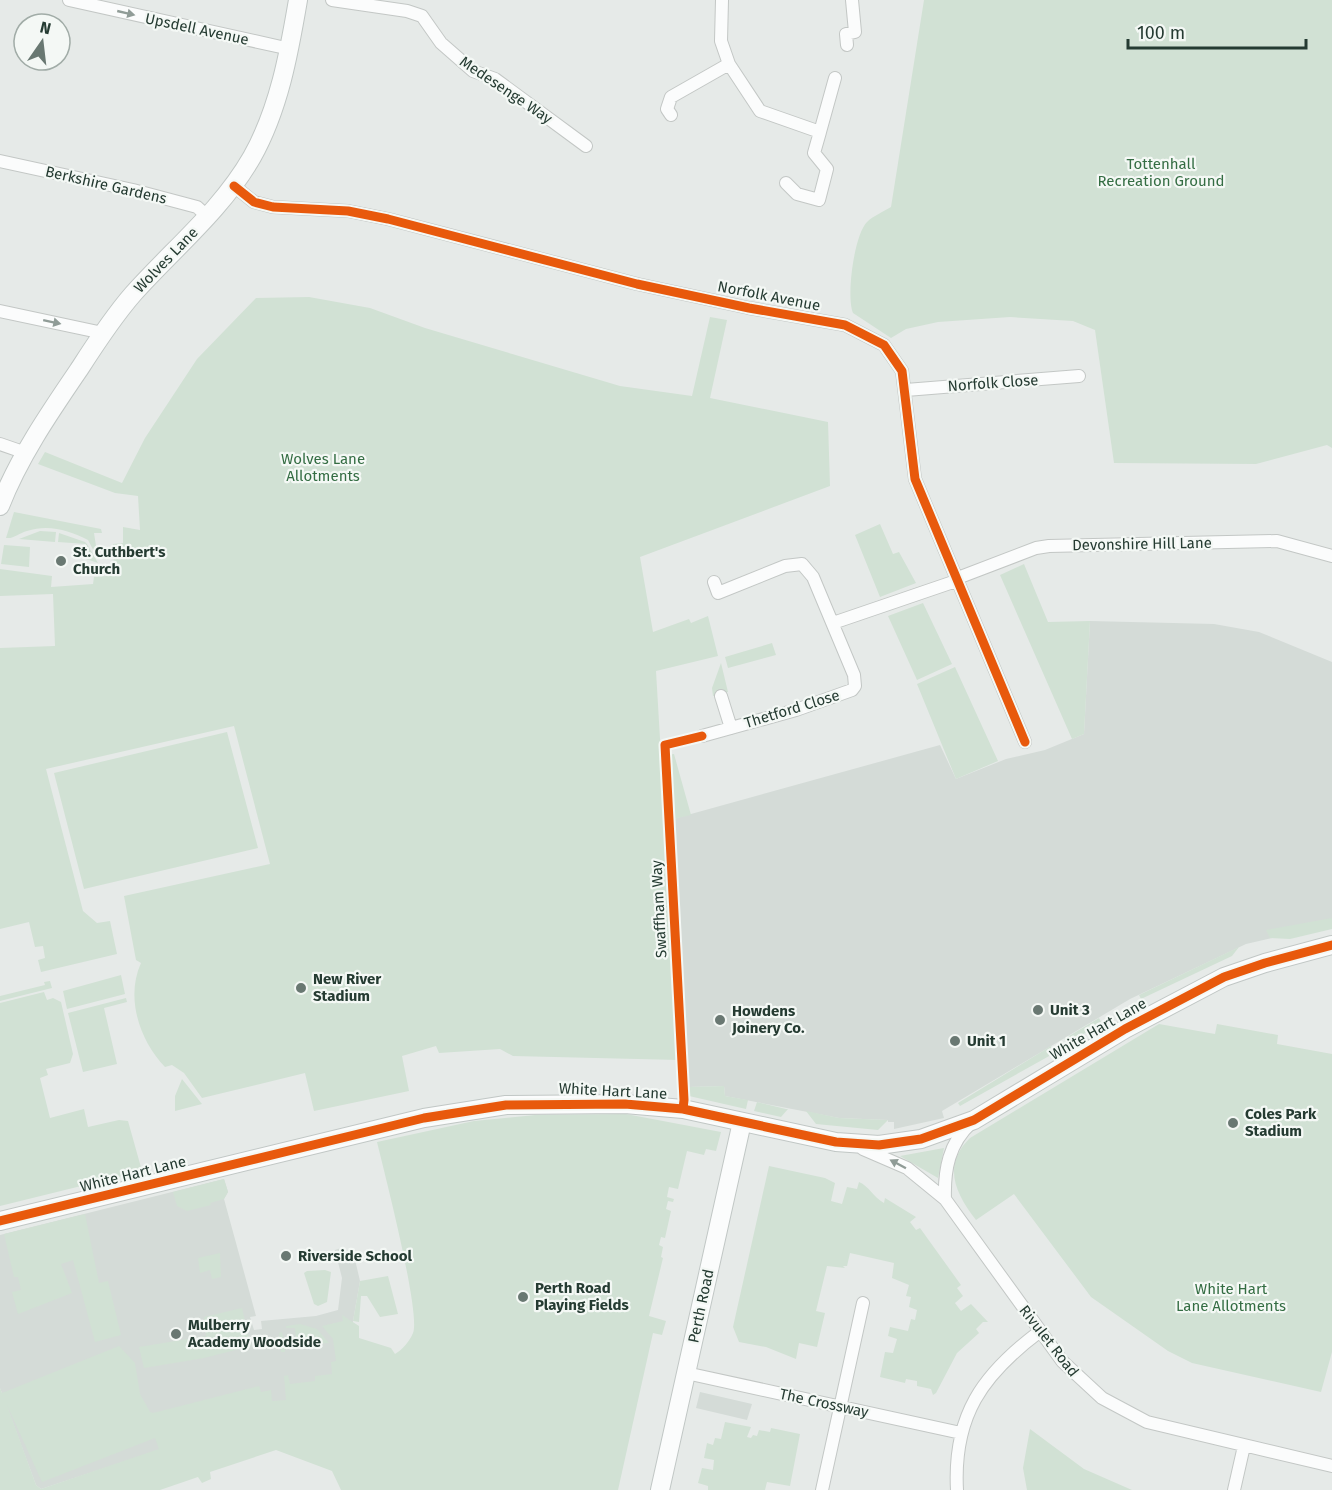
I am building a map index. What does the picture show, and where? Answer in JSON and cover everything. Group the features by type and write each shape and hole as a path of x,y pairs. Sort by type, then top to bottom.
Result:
{"street":[{"name":"Upsdell Avenue","path":"69,0 290,49"},
{"name":"Wolves Lane","path":"0,506 26,453 104,333 133,294 208,217 234,186 253,156 270,118 290,49 298,0"},
{"name":"Medesenge Way","path":"332,0 407,11 422,16 441,43 473,71 495,79 585,146"},
{"path":"722,0 721,41 729,64 760,111 820,132"},
{"path":"847,45 846,34 855,32 852,0"},
{"path":"671,116 667,109 671,97 729,64"},
{"path":"786,183 797,194 819,200 826,169 814,153 835,78"},
{"name":"Berkshire Gardens","path":"0,160 197,207 208,217"},
{"name":"Norfolk Avenue","path":"234,186 254,202 273,207 348,211 378,217 638,284 749,309 845,325 875,339 891,351 902,371 915,479 1025,742"},
{"path":"0,311 104,333"},
{"name":"Norfolk Close","path":"906,390 1079,376"},
{"path":"0,444 26,453"},
{"name":"Devonshire Hill Lane","path":"956,580 1036,548 1049,546 1277,541 1332,556"},
{"name":"Thetford Close","path":"702,736 796,710 852,690 856,681 813,577 802,564 785,566 718,593 714,582"},
{"path":"833,623 956,580"},
{"name":"Thetford Close","path":"721,696 731,728"},
{"name":"White Hart Lane","path":"0,1221 403,1123 477,1108 535,1103 625,1104 683,1110 836,1142 879,1145 900,1143 940,1134 974,1120 1125,1029 1198,990 1264,963 1332,945"},
{"path":"945,1199 946,1173 951,1149 959,1135 974,1120"},
{"name":"Perth Road","path":"660,1490 742,1122"},
{"name":"Rivulet Road","path":"836,1142 894,1161 945,1199 1039,1332 1077,1378 1122,1411 1147,1422 1332,1466"},
{"path":"822,1490 863,1303"},
{"path":"957,1490 957,1453 975,1400 992,1372 1039,1332"},
{"name":"The Crossway","path":"686,1373 962,1433"},
{"path":"1234,1490 1244,1446"}],"shaded area":[{"path":"1090,621 1214,624 1259,632 1332,662 1332,924 1246,944 1130,999 942,1111 944,1118 894,1129 894,1122 888,1122 888,1120 839,1118 725,1096 724,1086 688,1087 673,819 940,745 956,779 1006,759 1045,750 1084,734"},
{"name":"Mulberry Academy Woodside","path":"224,1179 228,1192 224,1199 256,1316 250,1317 254,1330 262,1329 261,1321 316,1316 338,1310 342,1278 335,1250 344,1247 346,1253 353,1251 360,1281 353,1321 346,1404 244,1422 41,1489 36,1485 0,1388 0,1235"},
{"path":"700,1392 752,1404 747,1420 696,1408"}],"green space":[{"name":"Tottenhall Recreation Ground","path":"924,0 1332,0 1332,448 1327,445 1256,464 1114,463 1095,330 1073,321 1010,317 938,322 906,329 891,338 853,313 850,294 852,266 858,239 867,222 891,207"},
{"name":"Wolves Lane Allotments","path":"309,297 370,308 425,328 620,386 692,396 710,317 727,320 710,398 828,422 830,486 640,557 653,632 689,619 691,623 708,616 718,656 656,671 679,1060 513,1056 500,1049 439,1053 436,1046 402,1056 409,1091 314,1111 305,1073 202,1098 184,1073 172,1065 165,1067 148,1045 142,1032 134,990 141,963 136,960 124,896 270,864 234,726 46,769 83,911 97,923 110,921 117,954 41,972 38,960 45,958 43,946 35,947 29,922 0,929 0,648 55,646 53,594 0,596 0,569 52,576 51,587 93,584 94,577 119,575 118,566 114,566 113,544 123,543 123,527 140,530 138,496 115,493 38,464 45,452 122,483 145,438 197,359 256,298"},
{"path":"14,512 101,529 102,533 94,533 98,559 88,540 58,529 35,529 6,538"},
{"path":"880,524 893,554 899,552 916,583 880,597 855,535"},
{"path":"40,531 56,532 55,542 19,539"},
{"path":"59,533 85,542 98,563 86,559 86,544 58,542"},
{"path":"4,545 30,547 29,567 1,564"},
{"path":"1024,564 1048,622 1090,621 1084,734 1072,739 1000,575"},
{"path":"923,603 952,664 917,680 888,616"},
{"path":"772,643 776,655 728,668 725,657"},
{"path":"721,663 728,692 713,696 712,688"},
{"path":"955,667 998,761 956,779 917,684"},
{"path":"227,732 258,848 84,889 54,773"},
{"path":"674,754 691,815 673,819 668,755"},
{"path":"1332,918 1332,929 1290,939 1270,938 1266,930"},
{"path":"1239,947 1232,956 1141,999 1139,995"},
{"path":"121,975 125,994 67,1009 63,991"},
{"path":"50,981 52,988 0,1001 0,996 45,985 44,982"},
{"path":"44,992 47,1000 53,998 61,1002 73,1054 70,1063 46,1069 48,1075 40,1078 50,1118 84,1109 88,1127 119,1120 128,1121 142,1171 0,1206 0,1003"},
{"path":"126,998 127,1002 104,1008 117,1064 83,1072 68,1013"},
{"path":"1099,1018 1101,1022 1072,1042 1064,1039"},
{"name":"White Hart Lane Allotments","path":"1159,1024 1215,1034 1217,1024 1278,1035 1277,1044 1332,1054 1332,1352 1321,1392 1192,1363 1168,1351 1091,1297 1014,1194 976,1220 957,1189 954,1169 956,1158 970,1138"},
{"path":"1051,1046 1053,1053 1051,1055 960,1106 958,1103"},
{"path":"182,1079 202,1104 175,1111 175,1096"},
{"path":"724,1086 725,1096 748,1100 746,1109 689,1096 688,1087"},
{"path":"757,1102 788,1109 781,1117 754,1111"},
{"path":"806,1111 839,1118 888,1120 878,1130 816,1124"},
{"name":"Perth Road Playing Fields","path":"626,1114 721,1132 716,1151 706,1149 704,1155 687,1151 678,1189 669,1187 667,1197 674,1199 673,1202 668,1201 666,1209 671,1211 665,1238 661,1237 659,1245 663,1247 661,1257 663,1258 649,1316 666,1321 662,1335 653,1333 618,1490 341,1490 332,1471 276,1450 210,1472 211,1479 202,1483 198,1477 160,1490 0,1490 0,1388 2,1393 119,1346 135,1363 140,1394 150,1412 153,1413 259,1386 261,1392 271,1390 272,1401 286,1400 284,1376 288,1375 290,1384 315,1381 315,1376 332,1374 331,1362 336,1361 333,1339 322,1326 343,1321 342,1315 359,1326 359,1338 391,1348 395,1354 398,1352 406,1345 413,1333 412,1299 401,1241 377,1142 474,1121 535,1115","holes":["7,1405 42,1482 155,1438 159,1449 41,1489 36,1485"]},
{"path":"944,1148 938,1178 900,1156"},
{"path":"769,1166 825,1178 835,1183 831,1201 842,1204 847,1187 857,1189 859,1182 884,1203 885,1198 916,1217 910,1222 916,1230 920,1228 961,1285 957,1288 963,1296 955,1303 961,1311 971,1304 988,1322 983,1322 976,1329 979,1333 957,1353 936,1393 933,1395 931,1389 917,1386 917,1381 906,1379 905,1383 880,1377 885,1352 893,1353 897,1339 888,1336 890,1327 908,1331 911,1319 915,1320 917,1310 909,1307 911,1297 906,1296 909,1285 892,1278 894,1263 850,1253 847,1266 843,1266 845,1268 827,1266 816,1311 825,1313 817,1347 799,1343 796,1359 766,1347 739,1342 733,1327"},
{"path":"224,1179 228,1192 224,1199 187,1211 177,1206 173,1192"},
{"path":"85,1214 99,1283 108,1281 121,1335 95,1342 73,1260 61,1264 72,1293 18,1314 12,1292 21,1290 18,1277 14,1277 4,1234"},
{"path":"220,1253 221,1277 212,1279 210,1270 200,1273 198,1258"},
{"path":"325,1270 331,1272 327,1302 318,1306 314,1304 304,1273"},
{"path":"388,1276 398,1314 380,1317 367,1296 361,1296 359,1322 353,1321 360,1281"},
{"path":"242,1308 251,1346 204,1358 144,1368 139,1347 206,1336 204,1317"},
{"path":"300,1324 317,1329 329,1343 285,1346 285,1352 281,1352 279,1333 282,1332 284,1341 296,1339 295,1328 286,1328 286,1326"},
{"path":"725,1422 751,1427 747,1437 751,1438 753,1435 757,1436 759,1430 770,1432 771,1428 800,1434 790,1486 767,1482 765,1490 708,1490 708,1486 698,1483 702,1468 713,1470 714,1460 704,1458 707,1443 713,1445 715,1438 721,1439"},
{"path":"1030,1429 1084,1469 1132,1490 1027,1490 1023,1468"}],"cycle path":[{"path":"234,186 254,202 273,207 348,211 388,219 637,284 749,308 845,325 884,345 902,371 915,479 1025,742"},
{"name":"Swaffham Way","path":"683,1109 665,745 702,736"},
{"path":"0,1221 424,1118 506,1105 625,1104 683,1109 836,1142 879,1145 921,1139 974,1120 1125,1029 1224,977 1332,945"}],"place":[{"name":"St. Cuthbert's Church","path":"61,561"},
{"name":"New River Stadium","path":"301,988"},
{"name":"Unit 3","path":"1038,1010"},
{"name":"Howdens Joinery Co.","path":"720,1020"},
{"name":"Unit 1","path":"955,1041"},
{"name":"Coles Park Stadium","path":"1233,1123"},
{"name":"Riverside School","path":"286,1256"},
{"name":"Perth Road Playing Fields","path":"523,1297"},
{"name":"Mulberry Academy Woodside","path":"176,1334"}]}
